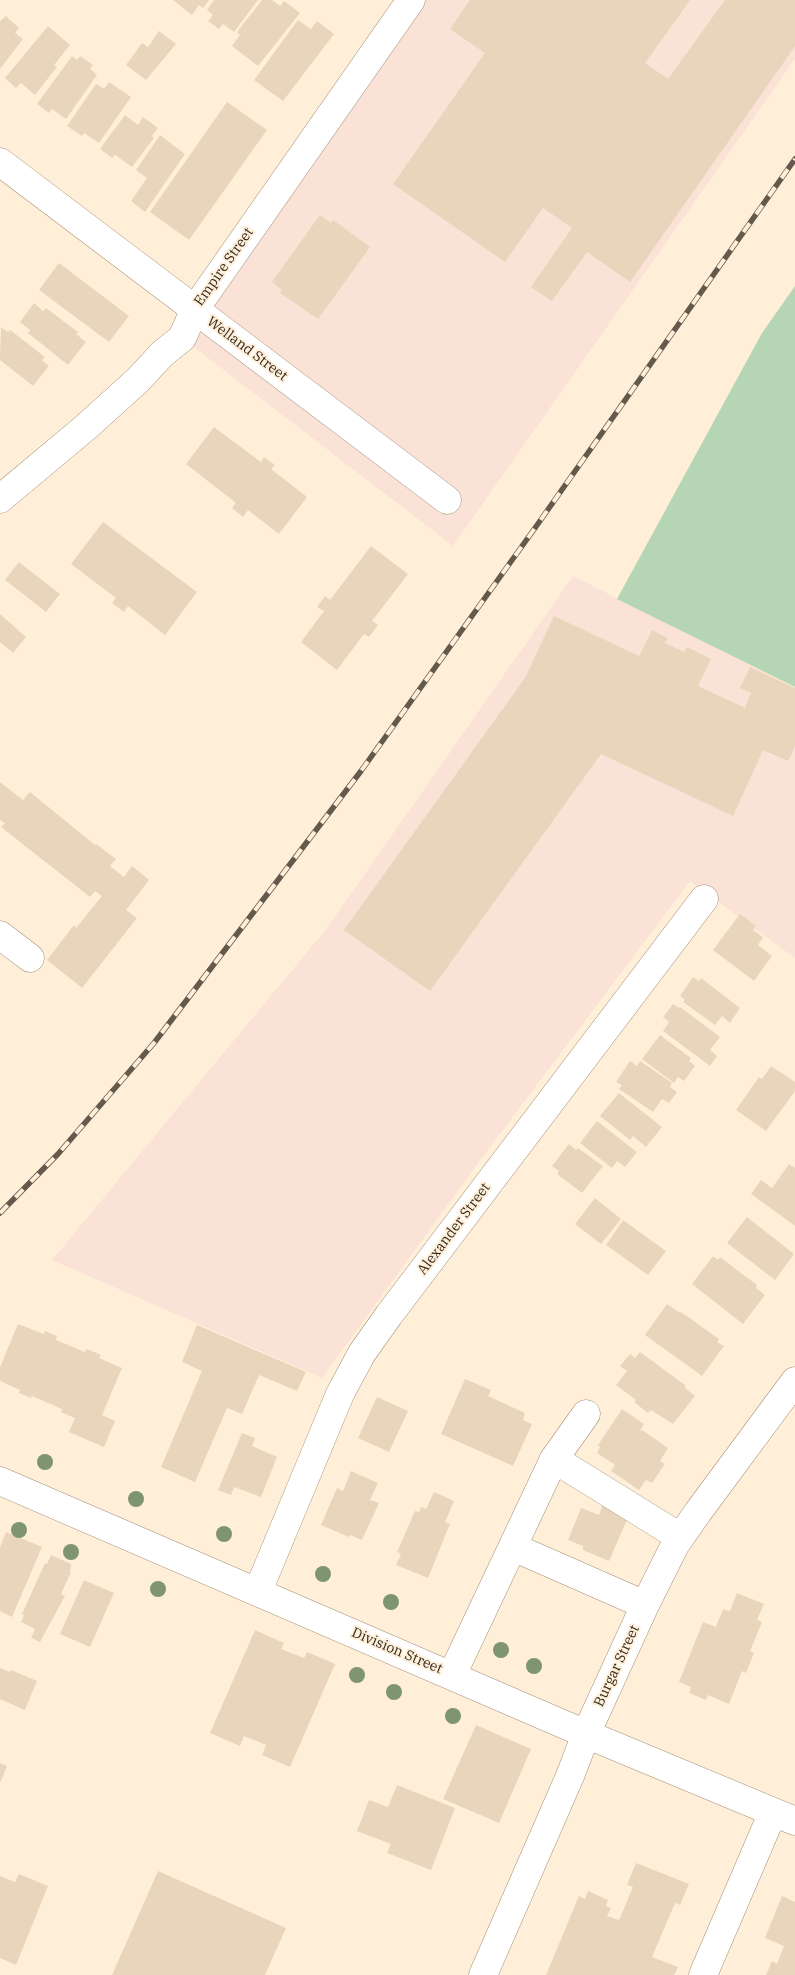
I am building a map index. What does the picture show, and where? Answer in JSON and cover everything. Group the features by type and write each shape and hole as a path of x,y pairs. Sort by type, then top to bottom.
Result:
{"street":[{"name":"Empire Street","path":"0,499 92,422 138,380 162,354 182,338 195,310 400,4"},
{"name":"Welland Street","path":"0,162 447,500"},
{"name":"Alexander Street","path":"258,1591 340,1394 362,1353 704,899"},
{"path":"0,935 30,958"},
{"name":"Burgar Street","path":"483,1975 570,1776 586,1734 645,1605 680,1537 790,1396"},
{"path":"452,1675 554,1459 586,1414"},
{"path":"554,1459 680,1537"},
{"name":"Division Street","path":"0,1481 586,1734 784,1816"},
{"path":"513,1547 645,1605"},
{"path":"703,1975 784,1816"}],"shaded area":[{"path":"411,0 795,0 795,59 453,546 182,338"},
{"path":"573,576 795,688 795,958 690,881 478,1163 322,1378 52,1260 327,928"}],"green space":[{"path":"795,286 795,687 617,599 762,333"}],"building":[{"path":"173,0 209,0 203,8 199,5 192,15"},
{"path":"214,0 258,0 234,32 223,24 219,29 208,21 213,15 207,10"},
{"path":"262,0 272,0 280,6 284,1 300,13 258,66 232,46 240,35 237,32"},
{"path":"470,0 690,0 645,63 668,79 725,0 795,0 795,46 630,282 587,252 552,301 531,287 572,228 543,208 505,262 393,184 485,53 450,29"},
{"path":"6,16 19,28 15,33 23,39 0,69 0,21"},
{"path":"298,20 311,29 317,21 334,34 283,101 254,80"},
{"path":"48,26 70,45 54,65 57,67 35,95 21,83 16,88 5,78"},
{"path":"159,31 176,44 146,80 126,65 142,43 148,47"},
{"path":"72,56 77,60 80,56 93,65 90,69 97,75 66,119 52,109 49,113 37,104"},
{"path":"109,82 131,97 99,143 84,133 82,136 67,126 96,84 104,89"},
{"path":"227,102 267,130 189,240 150,212"},
{"path":"125,115 138,125 143,117 158,128 152,136 154,138 132,167 115,155 112,158 100,149"},
{"path":"160,135 185,154 145,212 131,201 147,178 136,170"},
{"path":"320,215 331,223 333,220 370,247 318,319 280,293 282,290 272,282"},
{"path":"59,263 129,316 109,342 39,290"},
{"path":"34,303 43,311 46,308 78,332 76,334 86,342 68,365 28,333 30,330 20,322"},
{"path":"1,327 8,332 10,330 45,357 42,360 49,366 33,386 0,360"},
{"path":"214,427 261,462 264,457 275,465 271,469 307,497 279,534 248,510 243,517 232,508 236,503 186,464"},
{"path":"103,522 197,592 165,635 128,606 124,612 112,603 116,598 71,564"},
{"path":"371,546 408,574 372,621 378,625 369,637 364,634 337,670 301,642 324,611 317,607 325,596 330,600"},
{"path":"19,562 60,594 46,612 5,580"},
{"path":"0,614 26,637 13,653 0,642"},
{"path":"554,616 639,656 652,630 668,638 665,643 684,652 687,647 711,659 698,686 745,708 751,693 740,688 750,667 795,688 795,746 788,761 763,750 733,816 601,754 430,991 344,930 525,678"},
{"path":"0,782 23,800 30,792 95,845 116,859 110,866 124,877 132,866 149,880 126,910 137,918 82,988 47,960 74,925 76,928 102,896 95,891 90,897 1,827 5,823 0,820"},
{"path":"740,914 756,926 753,930 763,937 758,945 772,956 754,981 713,950"},
{"path":"693,977 699,981 701,978 740,1008 730,1023 722,1016 715,1025 683,1002 685,1000 680,996"},
{"path":"673,1004 680,1007 720,1037 710,1050 717,1056 710,1066 663,1031 669,1022 663,1017"},
{"path":"660,1035 691,1058 689,1061 695,1066 684,1081 678,1077 674,1083 642,1059"},
{"path":"630,1061 637,1066 640,1061 672,1083 670,1087 677,1092 669,1103 662,1099 653,1112 619,1089 622,1085 616,1082"},
{"path":"771,1066 795,1082 795,1091 766,1131 736,1110 759,1077 762,1079"},
{"path":"619,1093 662,1127 646,1147 633,1136 630,1140 600,1116"},
{"path":"597,1121 637,1152 625,1167 617,1161 612,1168 580,1143"},
{"path":"569,1144 576,1150 578,1148 603,1166 582,1193 557,1174 559,1171 552,1166"},
{"path":"789,1164 795,1168 795,1226 751,1194 761,1180 772,1188"},
{"path":"595,1198 621,1219 601,1244 575,1224"},
{"path":"747,1217 794,1254 775,1280 727,1243"},
{"path":"623,1220 666,1251 648,1275 606,1245"},
{"path":"713,1256 718,1260 720,1257 757,1285 756,1288 765,1295 743,1324 692,1284"},
{"path":"667,1304 719,1339 717,1342 724,1346 702,1376 645,1335"},
{"path":"18,1324 44,1334 45,1331 57,1336 56,1340 85,1352 87,1349 101,1355 99,1358 122,1368 102,1415 115,1421 104,1447 69,1432 75,1418 61,1412 62,1409 32,1396 31,1398 19,1393 20,1390 0,1381 0,1367"},
{"path":"197,1325 306,1372 297,1391 259,1375 242,1414 227,1408 195,1482 161,1467 202,1371 182,1362"},
{"path":"640,1352 685,1385 685,1388 695,1396 673,1424 651,1410 648,1413 634,1402 636,1400 616,1385 627,1371 620,1366 630,1354 635,1358"},
{"path":"465,1379 491,1390 488,1396 525,1413 523,1420 532,1424 513,1466 441,1434"},
{"path":"377,1397 408,1411 389,1452 358,1438"},
{"path":"622,1409 644,1424 639,1432 642,1430 668,1448 660,1461 665,1464 652,1483 646,1480 639,1490 611,1471 615,1465 597,1453 600,1447 598,1445"},
{"path":"242,1433 255,1438 252,1446 277,1457 261,1497 234,1487 231,1495 218,1490"},
{"path":"351,1471 378,1483 370,1500 379,1503 362,1540 350,1535 349,1537 321,1525 337,1488 343,1491"},
{"path":"434,1492 454,1501 445,1522 450,1524 428,1578 396,1565 401,1554 397,1552 415,1511 419,1512 421,1507 426,1509"},
{"path":"603,1504 629,1515 609,1561 583,1550 583,1546 568,1540 581,1508 599,1515"},
{"path":"6,1532 42,1547 12,1617 0,1611 0,1547"},
{"path":"51,1555 71,1564 71,1572 61,1594 65,1596 40,1642 31,1638 35,1629 21,1622 24,1615 22,1614 45,1563 47,1564"},
{"path":"84,1580 114,1593 90,1647 60,1634"},
{"path":"737,1593 764,1604 757,1620 762,1622 750,1651 754,1653 746,1673 742,1671 729,1704 708,1695 706,1700 689,1693 691,1687 679,1682 703,1622 716,1627 723,1609 730,1611"},
{"path":"255,1630 284,1643 281,1649 304,1658 307,1652 335,1664 290,1767 262,1755 266,1745 244,1736 240,1746 210,1733"},
{"path":"0,1668 10,1672 11,1670 37,1681 25,1710 0,1699"},
{"path":"476,1725 531,1749 499,1823 443,1799"},
{"path":"0,1763 7,1766 0,1783"},
{"path":"397,1785 455,1808 431,1870 387,1853 391,1844 357,1831 369,1800 388,1807"},
{"path":"636,1863 689,1884 680,1905 675,1903 652,1957 678,1967 674,1975 546,1975 579,1896 585,1899 588,1891 608,1900 606,1906 611,1908 607,1916 619,1920 633,1887 627,1885"},
{"path":"158,1871 286,1928 265,1975 112,1975"},
{"path":"19,1874 48,1886 16,1965 0,1958 0,1876 15,1882"},
{"path":"782,1896 795,1902 795,1975 766,1975 772,1961 777,1964 784,1946 765,1938"}],"railway":[{"path":"0,1213 58,1154 154,1043 361,771 795,159"}]}
